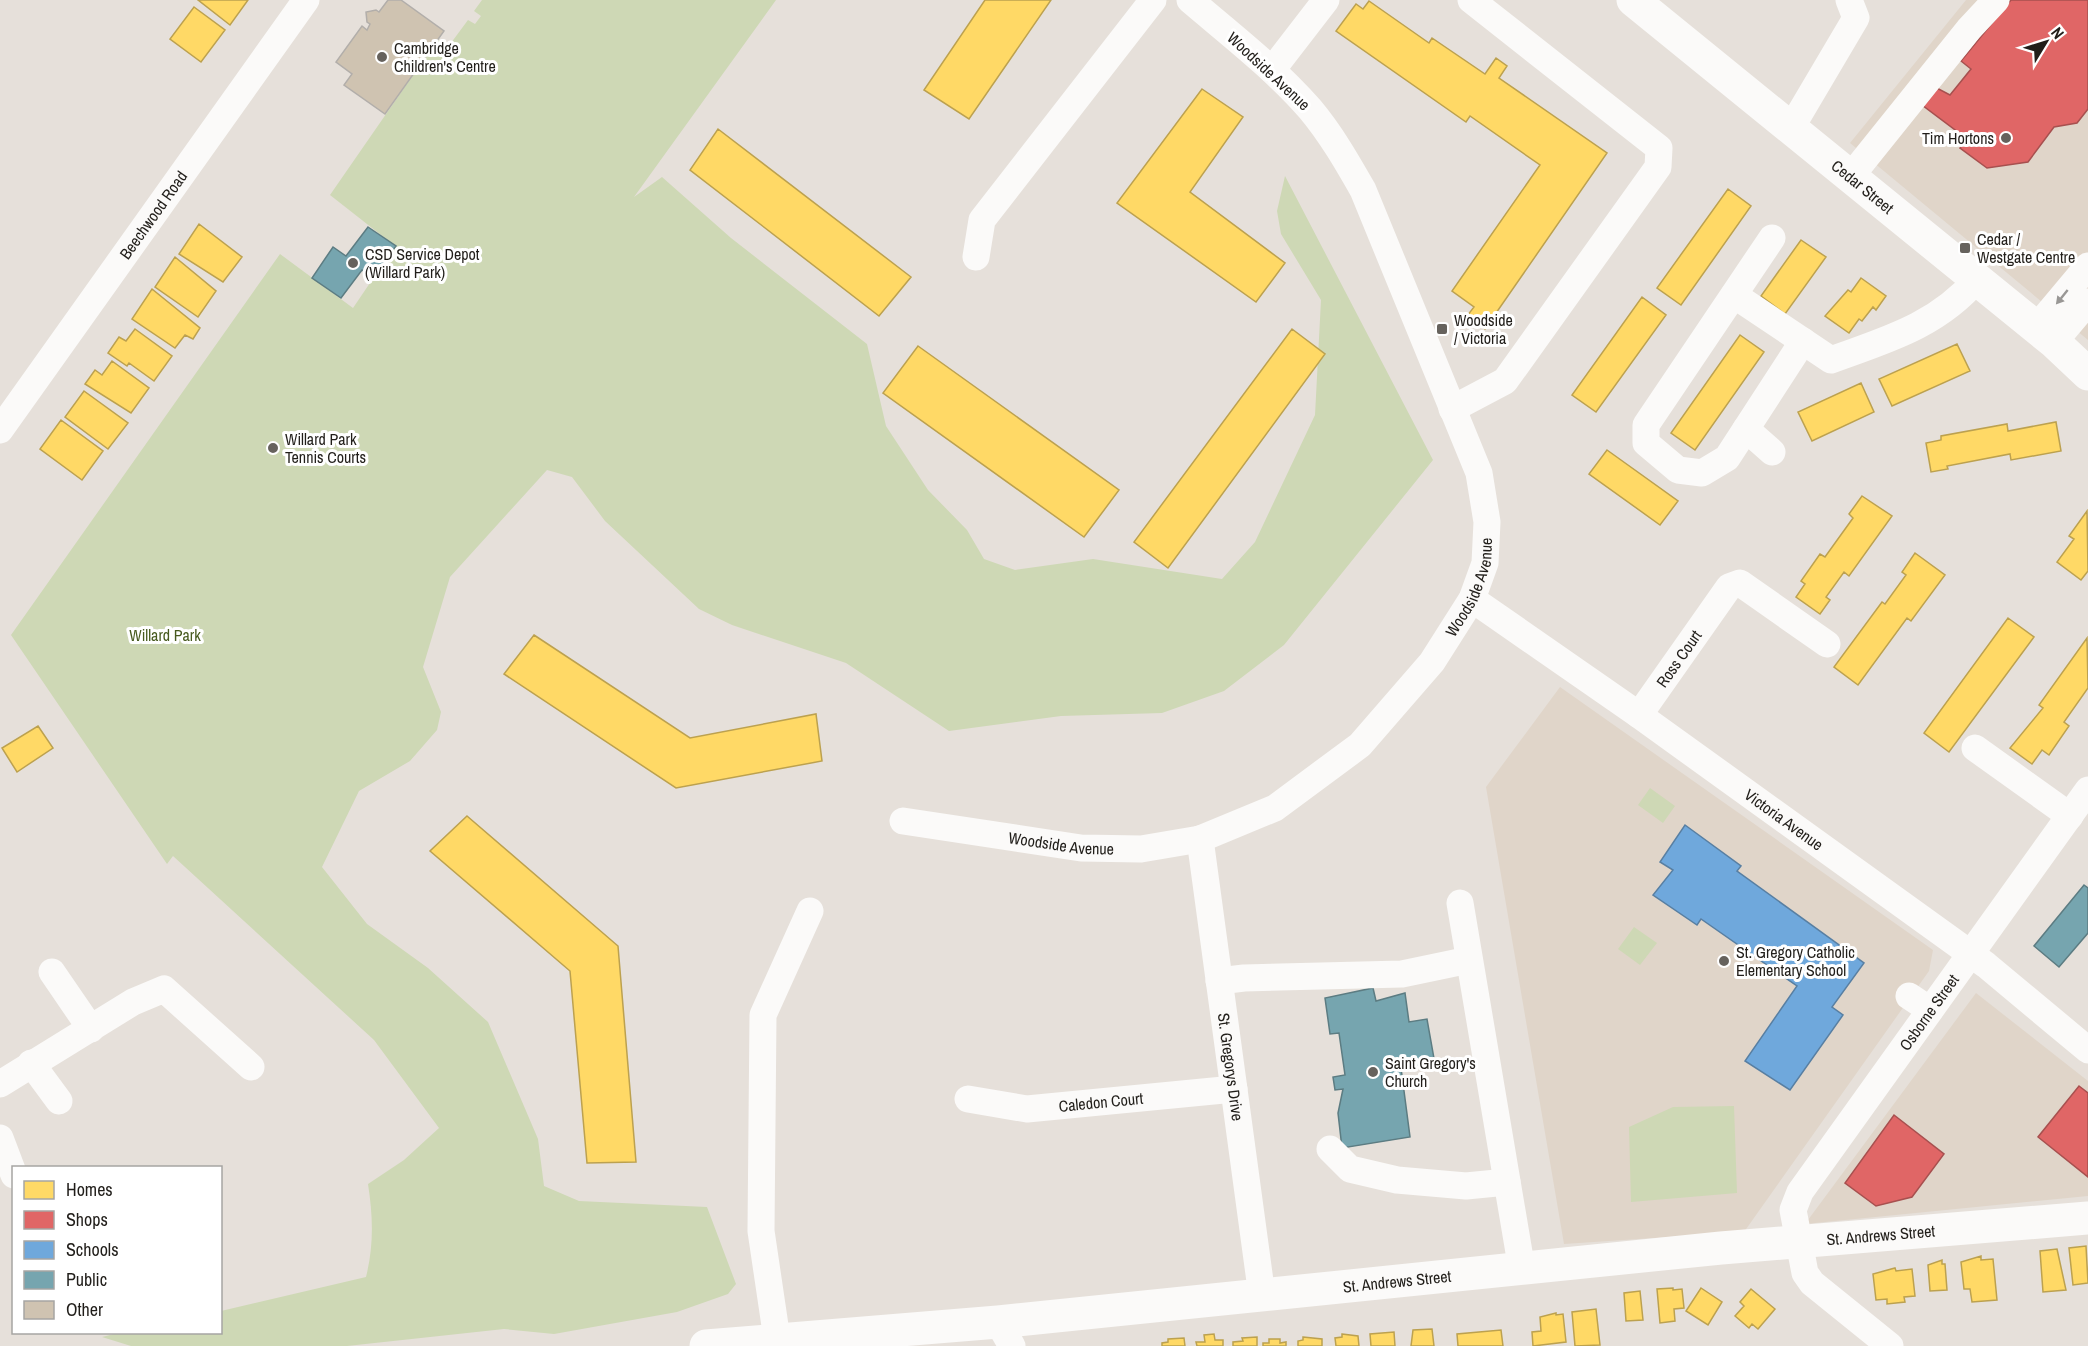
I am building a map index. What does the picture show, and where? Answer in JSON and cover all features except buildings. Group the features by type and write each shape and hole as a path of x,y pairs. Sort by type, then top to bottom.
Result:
{"main road":[{"name":"Cedar Street","path":"1634,0 2045,335 2088,374"},
{"name":"St. Andrews Street","path":"706,1346 1005,1334 1262,1296 1721,1248 2088,1218"}],"street":[{"name":"Beechwood Road","path":"0,430 306,0"},
{"path":"976,257 982,220 1153,0"},
{"name":"Woodside Avenue","path":"903,821 1081,848 1141,849 1200,838 1275,808 1360,745 1432,662 1472,599 1485,563 1487,522 1479,473 1363,190 1341,151 1310,110 1272,70 1190,0"},
{"path":"1272,70 1326,0"},
{"path":"1452,409 1505,381 1658,167 1659,148 1471,0"},
{"path":"1791,128 1856,18 1850,0"},
{"path":"1851,176 1969,29 1996,0"},
{"path":"1772,238 1646,425 1646,443 1678,470 1702,473 1727,458 1803,342"},
{"path":"2045,335 2088,266"},
{"path":"1734,295 1831,360 1914,329 1959,300 1977,279"},
{"path":"2045,335 2088,302"},
{"path":"1746,429 1772,452"},
{"name":"Ross Court","path":"1639,715 1729,588 1740,583 1827,644"},
{"name":"Victoria Avenue","path":"1472,599 1639,715 1970,954 2088,1050"},
{"path":"1975,748 2070,816"},
{"name":"Osborne Street","path":"1888,1345 1812,1283 1805,1273 1793,1209 1800,1192 1920,1003 1970,954 2088,790"},
{"name":"St. Gregorys Drive","path":"1200,838 1262,1296"},
{"path":"1460,903 1522,1270"},
{"path":"777,1343 761,1231 764,1015 810,911"},
{"path":"1220,981 1244,978 1402,974 1469,960"},
{"path":"52,972 91,1029"},
{"path":"0,1084 133,1002 164,989 251,1067"},
{"path":"31,1063 59,1101"},
{"name":"Caledon Court","path":"968,1099 1028,1108 1234,1089"},
{"path":"0,1138 12,1170"},
{"path":"1330,1149 1350,1169 1397,1180 1466,1186 1507,1182"}],"shaded area":[{"path":"1966,0 2088,0 2088,340 1850,143"},
{"name":"St. Gregory Catholic Elementary School","path":"1560,687 1933,950 1929,971 1744,1232 1564,1244 1486,787"},
{"path":"1976,993 2088,1081 2088,1196 1805,1224"}],"green space":[{"name":"Willard Park","path":"482,0 776,0 634,197 662,177 731,238 867,344 886,426 928,490 967,530 984,559 1015,570 1093,559 1222,579 1255,542 1315,415 1321,300 1281,234 1277,211 1285,176 1433,460 1284,645 1224,691 1162,713 1061,716 949,731 846,663 732,625 699,609 605,521 572,477 547,470 450,577 423,667 441,712 437,730 410,761 359,791 322,867 367,924 428,968 488,1022 538,1139 544,1186 579,1201 707,1207 736,1284 728,1294 677,1312 554,1334 504,1329 347,1346 131,1346 102,1337 114,1334 222,1334 222,1311 366,1277 372,1230 368,1184 404,1160 439,1128 374,1040 173,856 167,864 11,635 280,254 353,308 395,246 330,195 438,39 448,47 468,20 475,24 481,16 474,11"},
{"path":"1650,788 1675,806 1663,823 1638,805"},
{"path":"1634,927 1657,943 1640,965 1618,949"},
{"path":"1734,1106 1737,1193 1631,1202 1629,1127 1673,1107"}],"place":[{"name":"Cambridge Children's Centre","path":"382,57"},
{"name":"Tim Hortons","path":"2006,138"},
{"name":"Cedar / Westgate Centre","path":"1965,248"},
{"name":"CSD Service Depot (Willard Park)","path":"353,263"},
{"name":"Woodside / Victoria","path":"1442,329"},
{"name":"Willard Park Tennis Courts","path":"273,448"},
{"name":"St. Gregory Catholic Elementary School","path":"1724,961"},
{"name":"Saint Gregory's Church","path":"1373,1072"}]}
